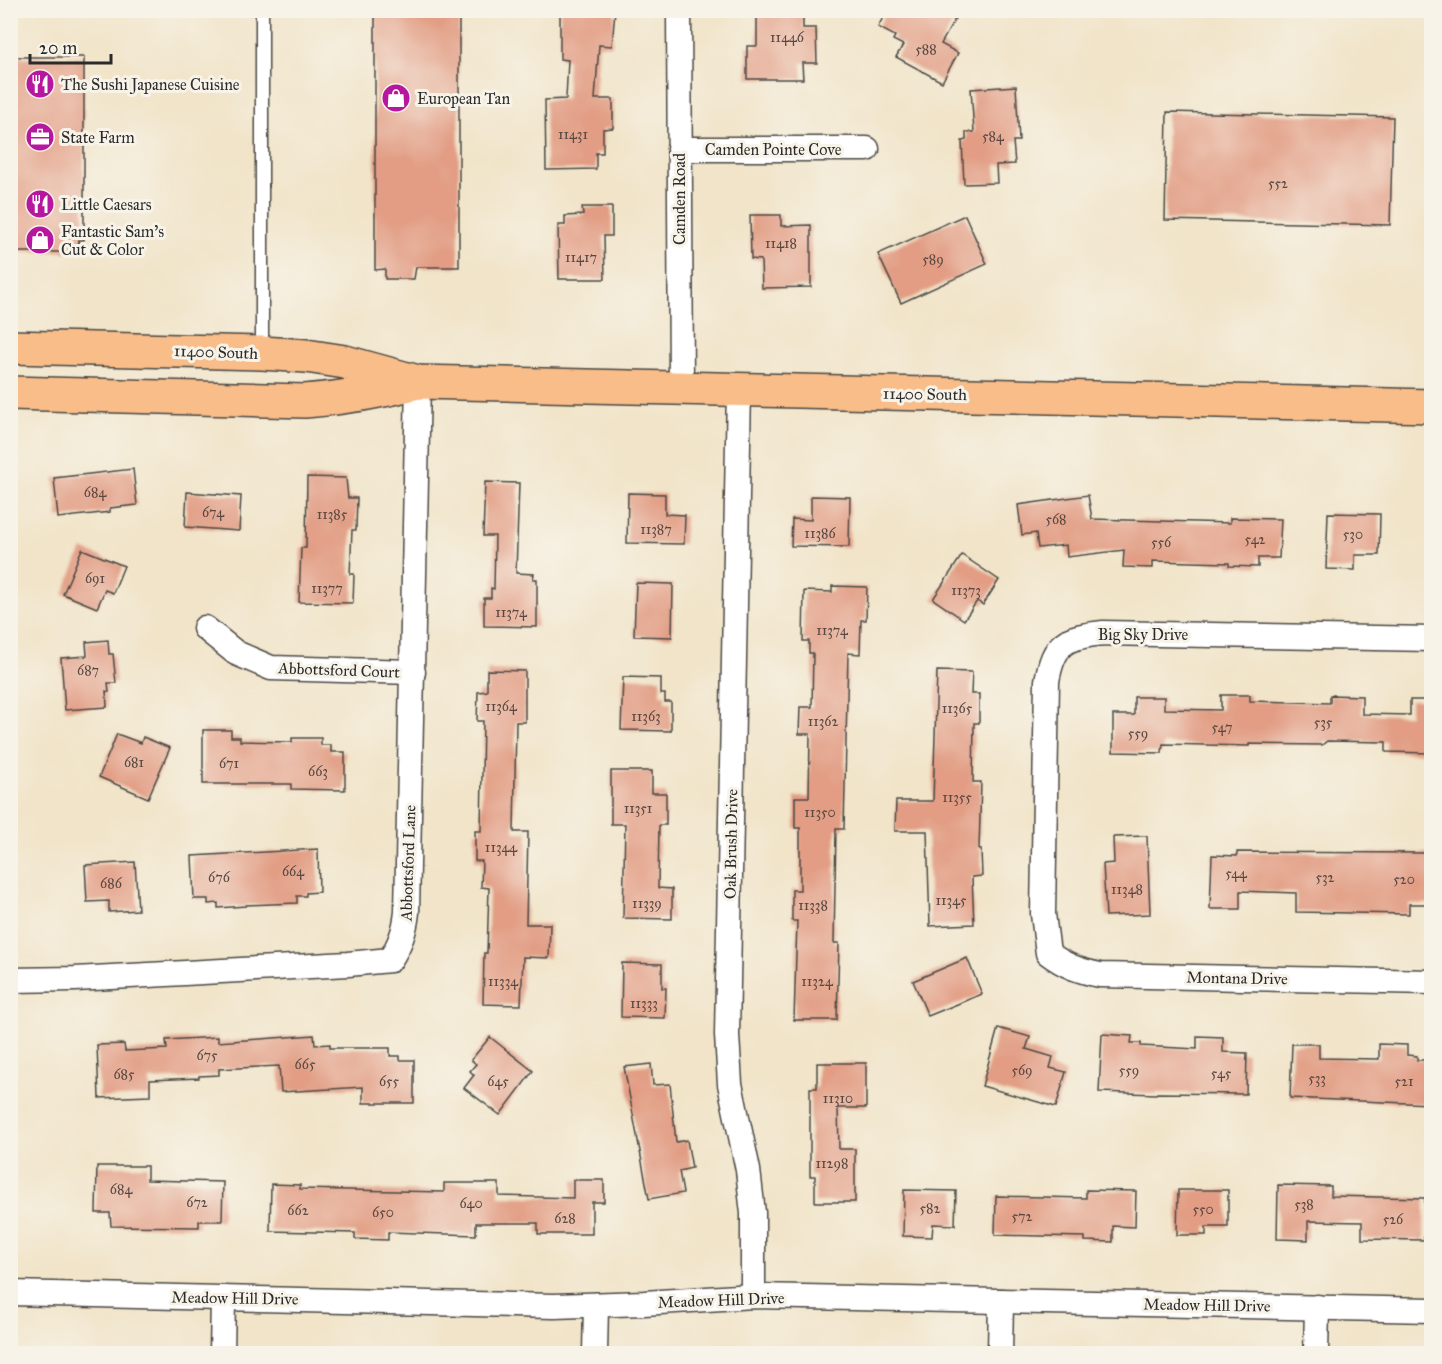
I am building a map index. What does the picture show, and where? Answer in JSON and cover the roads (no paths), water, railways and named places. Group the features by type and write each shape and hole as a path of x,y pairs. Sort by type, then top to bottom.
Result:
{"main road":[{"name":"11400 South","path":"10,347 306,356 345,362 418,382 1431,406"},
{"name":"11400 South","path":"10,393 305,401 381,392 418,382"}],"street":[{"name":"Camden Road","path":"679,10 681,388"},
{"name":"Camden Pointe Cove","path":"679,149 867,149"},
{"name":"Abbottsford Lane","path":"10,980 75,979 390,960 405,930 407,912 418,382"},
{"name":"Oak Brush Drive","path":"739,390 727,1035 730,1084 748,1170 753,1213 753,1296"},
{"name":"Abbottsford Court","path":"205,628 236,653 271,668 413,672"},
{"name":"Big Sky Drive","path":"1048,953 1043,914 1047,681 1050,661 1060,645 1080,635 1103,633 1431,639"},
{"name":"Montana Drive","path":"1048,953 1064,965 1082,972 1100,975 1431,982"},
{"name":"Meadow Hill Drive","path":"10,1293 596,1305 753,1296 1431,1310"},
{"path":"222,1353 223,1298"},
{"path":"1000,1353 1001,1301"},
{"path":"595,1353 596,1305"},
{"path":"1316,1353 1317,1307"}],"lane":[{"path":"262,10 262,353"}],"place":[{"name":"The Sushi Japanese Cuisine","path":"40,84"},
{"name":"European Tan","path":"396,98"},
{"name":"State Farm","path":"40,137"},
{"name":"Little Caesars","path":"40,204"},
{"name":"Fantastic Sam's Cut & Color","path":"40,240"}]}
